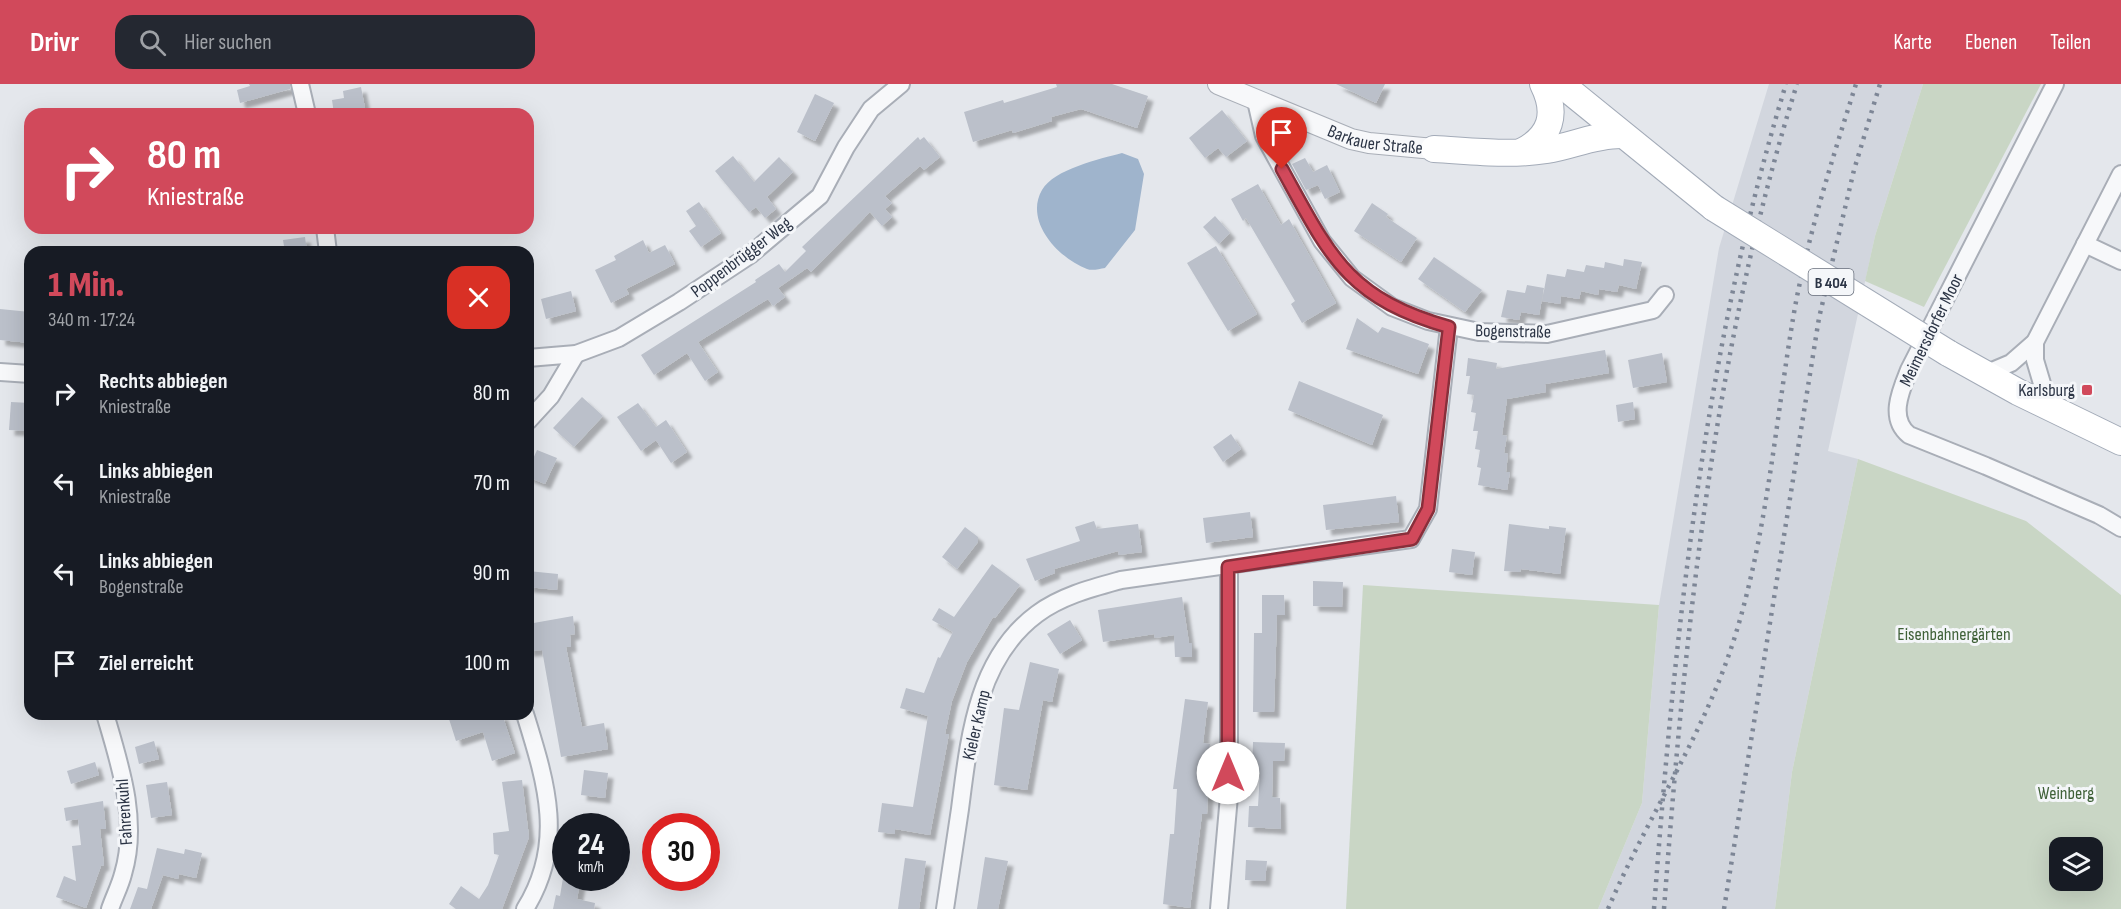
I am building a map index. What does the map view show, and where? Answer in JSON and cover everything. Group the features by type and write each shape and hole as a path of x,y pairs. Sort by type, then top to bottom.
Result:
{"main road":[{"path":"1521,152 1532,147 1550,126 1552,108 1543,84"},
{"name":"B 404","path":"1561,84 1621,135 1714,208 1948,353 2049,407 2121,442"},
{"path":"1434,149 1521,152 1557,148 1604,135 1621,135"}],"street":[{"path":"300,84 306,108"},
{"name":"Poppenbrügger Weg","path":"534,358 576,354 619,338 750,255 820,196 846,147 871,109 901,84"},
{"name":"Barkauer Straße","path":"1218,84 1350,139 1434,149"},
{"name":"Meimersdorfer Moor","path":"2055,84 1909,370 1901,389 1897,415 1903,430 1909,435 2099,515 2121,528"},
{"name":"Bogenstraße","path":"1256,101 1264,136 1322,241 1340,265 1378,299 1411,316 1449,327 1499,334 1547,334 1653,310 1665,295"},
{"path":"1985,374 2011,363 2035,342 2121,174"},
{"path":"2085,244 2121,261"},
{"name":"Kieler Kamp","path":"945,909 967,760 980,697 1001,653 1018,631 1038,613 1078,592 1121,580 1228,567 1412,539 1428,509 1449,327"},
{"path":"2035,342 2035,360 2049,407"},
{"path":"534,414 551,396 576,354"},
{"path":"0,372 24,374"},
{"path":"1219,909 1228,796 1228,567"},
{"name":"Fahrenkuhl","path":"107,720 126,786 128,844 124,874 110,909"},
{"path":"525,909 536,892 551,833 544,776 527,720"}],"shaded area":[{"path":"1769,84 1923,84 1875,236 1828,451 1858,459 1792,772 1775,909 1598,909 1642,803 1659,605 1719,248"}],"green space":[{"path":"1923,84 2041,84 1924,307 1865,281 1875,236"},
{"name":"Eisenbahnergärten","path":"1858,459 2026,521 2121,595 2121,909 1775,909 1792,772"},
{"path":"1363,585 1659,605 1642,803 1598,909 1346,909"}],"water":[{"path":"1122,153 1138,159 1144,174 1135,230 1105,268 1087,269 1065,256 1047,237 1037,214 1038,202 1042,190 1056,176 1078,166"}],"building":[{"path":"249,84 290,84 290,89 240,103 237,90 250,86"},
{"path":"1056,84 1112,84 1148,96 1137,128 1081,109 1051,117 1052,121 1013,133 1012,130 973,142 964,112 1057,87"},
{"path":"1336,84 1385,84 1376,103"},
{"path":"361,87 365,108 333,108 332,100 344,98 343,91"},
{"path":"815,94 834,103 815,141 797,132"},
{"path":"1222,110 1247,141 1226,157 1218,148 1205,158 1189,138"},
{"path":"918,137 920,140 924,137 940,157 924,170 920,166 885,196 892,203 885,209 892,217 882,226 870,212 811,272 807,268 778,288 785,297 773,306 768,299 698,342 718,372 705,381 687,353 654,375 641,355 756,282 755,280 779,264 785,272 806,251 802,247"},
{"path":"733,156 754,182 779,157 793,172 767,197 776,209 765,218 756,207 749,212 715,171"},
{"path":"1305,158 1313,172 1327,165 1340,192 1325,199 1318,185 1306,190 1292,164"},
{"path":"1258,184 1281,225 1289,219 1336,303 1302,323 1291,304 1295,301 1246,218 1243,221 1231,199"},
{"path":"699,202 721,233 701,247 689,231 696,226 686,211"},
{"path":"1372,203 1388,214 1386,217 1417,238 1401,262 1354,231"},
{"path":"1215,216 1230,233 1219,244 1203,227"},
{"path":"305,237 306,246 284,246 283,240"},
{"path":"643,240 649,253 665,245 675,264 626,289 629,294 611,303 595,270 616,260 614,256"},
{"path":"1216,246 1257,314 1228,331 1187,263"},
{"path":"1434,257 1482,290 1465,312 1418,279"},
{"path":"1624,259 1642,262 1636,289 1619,285 1617,292 1599,289 1598,295 1581,291 1579,299 1561,296 1560,304 1542,301 1547,274 1565,277 1567,269 1584,272 1586,265 1604,268 1605,262 1623,266"},
{"path":"1527,285 1544,288 1539,315 1521,312 1519,320 1501,317 1507,290 1525,293"},
{"path":"571,291 576,311 546,319 541,299"},
{"path":"0,309 24,311 24,342 0,340"},
{"path":"1357,318 1378,333 1382,327 1429,344 1418,374 1346,349"},
{"path":"1605,350 1609,373 1545,384 1546,392 1507,399 1502,435 1507,436 1504,453 1508,454 1506,472 1510,472 1507,490 1478,485 1481,468 1477,467 1480,450 1475,449 1478,431 1473,431 1476,413 1471,412 1474,395 1467,394 1470,376 1466,376 1468,358 1497,363 1496,369"},
{"path":"1662,353 1667,382 1633,388 1628,360"},
{"path":"1299,381 1383,415 1372,445 1288,410"},
{"path":"582,397 603,416 574,447 553,428"},
{"path":"11,402 24,403 24,431 9,430"},
{"path":"1633,402 1635,419 1618,422 1616,405"},
{"path":"638,403 656,427 666,420 687,452 671,463 656,440 641,451 617,417"},
{"path":"1231,434 1241,449 1223,462 1213,447"},
{"path":"537,450 557,458 545,484 534,479 534,457"},
{"path":"1396,496 1399,522 1326,530 1323,505"},
{"path":"1250,512 1253,537 1206,543 1203,518"},
{"path":"1094,521 1097,529 1138,524 1142,552 1119,555 1118,551 1054,569 1055,573 1035,581 1026,559 1080,541 1075,527"},
{"path":"1509,524 1549,529 1549,526 1566,528 1560,574 1521,569 1520,572 1504,571"},
{"path":"965,527 978,537 978,542 957,569 942,557"},
{"path":"1452,549 1475,552 1472,575 1449,572"},
{"path":"992,564 1020,585 995,618 993,617 967,662 952,701 945,734 949,734 930,835 895,829 895,834 878,832 882,803 913,807 928,716 900,708 906,688 924,693 938,657 940,658 953,632 932,620 939,608 954,617"},
{"path":"534,572 558,574 557,590 534,588"},
{"path":"1313,581 1343,582 1342,607 1313,606"},
{"path":"1262,595 1284,595 1285,615 1277,615 1274,712 1253,712 1254,633 1262,633"},
{"path":"1182,597 1189,643 1192,643 1192,657 1175,657 1174,635 1155,638 1154,634 1103,642 1098,610"},
{"path":"573,616 575,634 570,635 571,647 566,647 582,727 604,723 608,749 561,757 542,650 534,651 534,623"},
{"path":"1070,620 1082,640 1060,654 1047,634"},
{"path":"1030,662 1059,669 1052,702 1043,700 1027,790 994,785 1004,708 1019,710"},
{"path":"1185,699 1208,702 1203,743 1210,744 1202,791 1208,791 1207,814 1202,814 1190,908 1163,904 1170,834 1174,834 1177,789 1173,789"},
{"path":"449,720 504,720 515,753 492,761 483,732 456,741"},
{"path":"154,741 159,759 139,764 135,747"},
{"path":"1253,742 1285,743 1284,761 1273,761 1272,797 1280,798 1281,829 1248,827 1249,806 1258,806 1260,772 1252,772"},
{"path":"95,762 99,775 71,784 67,771"},
{"path":"584,770 608,773 605,798 581,795"},
{"path":"522,780 529,837 502,909 456,909 449,904 461,886 479,899 488,885 499,855 494,854 493,833 509,831 502,782"},
{"path":"167,782 172,815 151,818 146,785"},
{"path":"103,801 106,829 100,829 104,865 101,866 86,908 56,897 64,876 76,881 72,846 81,845 78,819 66,821 64,808"},
{"path":"157,848 184,854 185,849 202,853 196,878 179,874 178,879 163,875 151,909 130,909 138,887 147,889"},
{"path":"985,857 1008,861 998,909 977,909"},
{"path":"905,858 926,861 919,909 898,909"},
{"path":"1246,860 1267,861 1265,881 1245,880"},
{"path":"561,891 579,891 577,899 595,903 594,909 553,909 556,895 560,896"}],"railway":[{"path":"1654,909 1672,700 1697,493 1734,287 1758,185 1786,84"},
{"path":"1664,909 1682,701 1707,493 1744,287 1768,185 1797,84"},
{"path":"1608,909 1709,705 1736,633 1764,512 1788,348 1807,251 1856,84"},
{"path":"1724,909 1819,318 1854,170 1880,84"}],"place":[{"name":"Karlsburg","path":"2087,390"}],"route":[{"path":"1228,773 1228,567 1412,539 1428,509 1449,327 1411,316 1392,307 1364,289 1352,278 1322,241 1282,169"}],"park label":[{"name":"Weinberg","path":"2066,793"}]}
